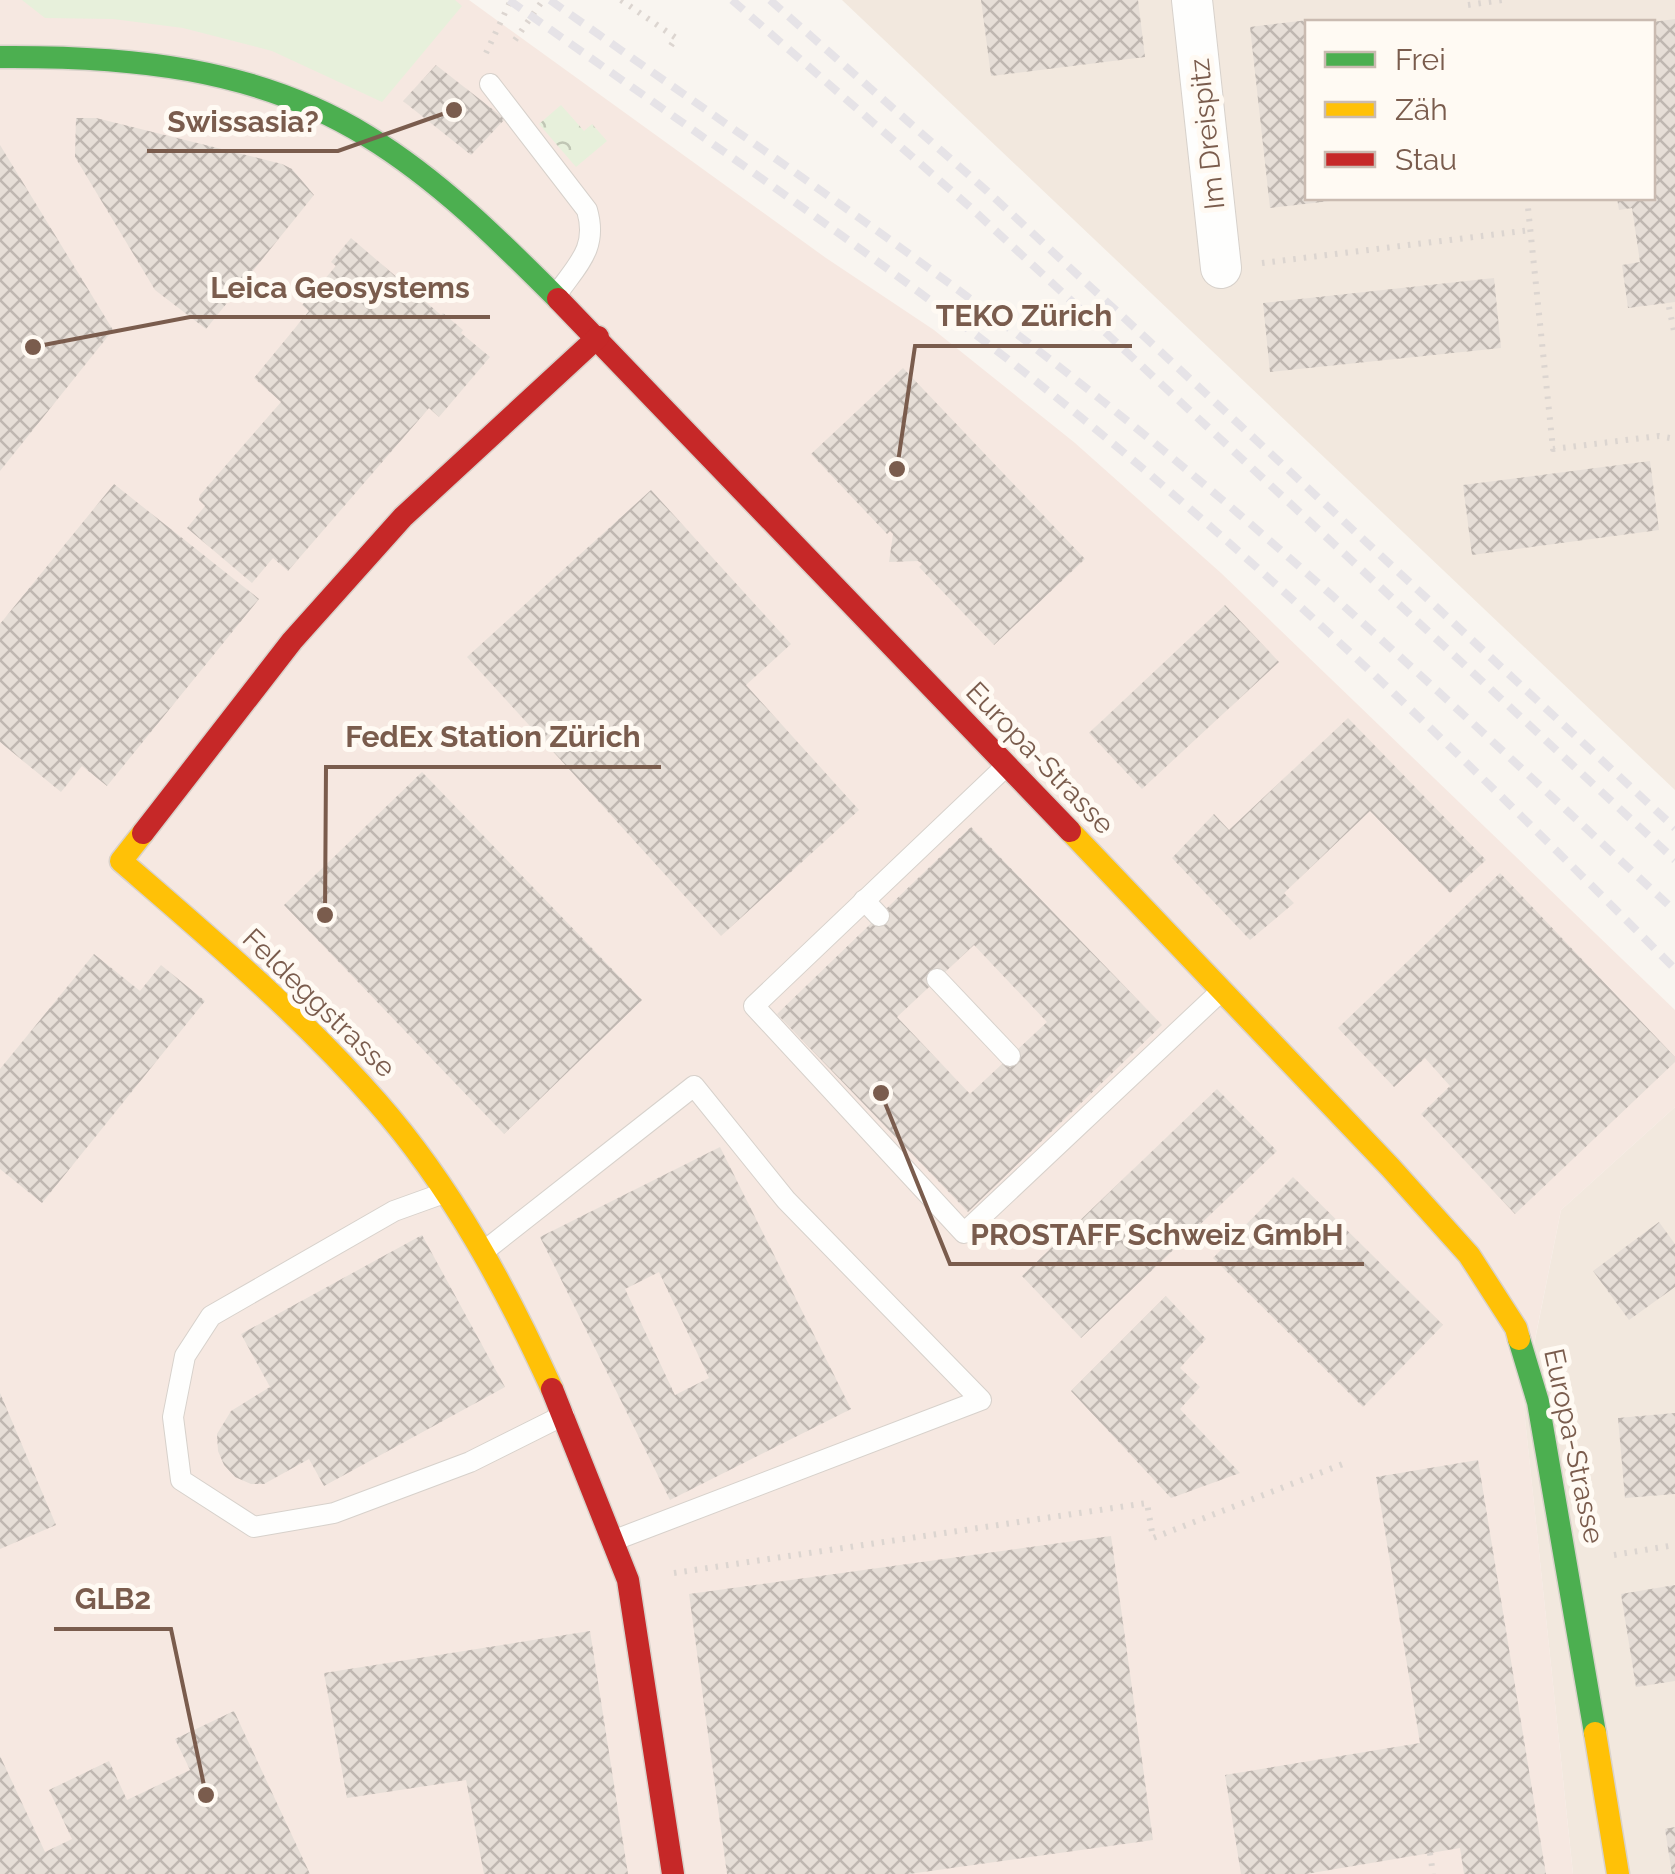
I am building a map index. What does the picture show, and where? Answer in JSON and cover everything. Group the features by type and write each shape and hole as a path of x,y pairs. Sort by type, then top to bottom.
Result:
{"street":[{"name":"Im Dreispitz","path":"1192,0 1221,268"},
{"name":"Europa-Strasse","path":"0,57 68,55 131,59 205,69 280,92 384,146 474,218 598,337 1390,1167 1469,1255 1516,1328 1538,1402 1618,1874"},
{"name":"Feldeggstrasse","path":"598,337 403,517 292,641 120,860 281,1000 379,1104 446,1192 516,1312 564,1415 628,1580 673,1874"}],"lane":[{"path":"490,84 586,210 593,232 586,252 556,296"},
{"path":"1007,766 754,1006 964,1233 1071,1122 1222,990"},
{"path":"864,900 879,916"},
{"path":"937,980 1010,1056"},
{"path":"482,1252 694,1086 786,1200 981,1400 613,1540"},
{"path":"446,1192 394,1210 211,1316 185,1356 173,1417 181,1480 254,1528 334,1513 470,1462 564,1415"}],"path":[{"path":"490,84 485,56 511,0"},
{"path":"515,40 543,0"},
{"path":"621,0 676,38 668,50"},
{"path":"1468,4 1502,0"},
{"path":"1527,200 1553,449 1659,436 1675,439"},
{"path":"1221,268 1530,230"},
{"path":"1670,308 1675,336"},
{"path":"628,1580 1146,1503 1153,1538 1348,1462"},
{"path":"1598,1557 1675,1545"},
{"path":"1430,1853 1433,1874"}],"shaded area":[{"path":"0,0 469,0 826,258 934,330 1075,443 1221,573 1675,1010 1675,1107 1561,1210 1523,1399 1573,1874 0,1874"},
{"path":"842,0 1675,0 1675,790"},
{"path":"1675,1107 1675,1874 1573,1874 1523,1400 1561,1210"}],"green space":[{"path":"22,0 455,0 462,6 382,102 272,51 183,28 113,19 45,18"},
{"path":"561,105 584,131 592,124 607,141 576,167 539,124"}],"building":[{"path":"981,0 1138,0 1145,57 991,76"},
{"path":"1675,19 1675,302 1628,308 1622,265 1640,262 1632,208 1619,210 1617,200 1655,200 1655,22"},
{"path":"1305,20 1305,200 1339,200 1270,208 1250,27"},
{"path":"436,65 505,119 471,155 403,101"},
{"path":"76,118 96,118 282,164 292,169 314,195 206,329 155,290 75,157"},
{"path":"0,145 113,330 0,471"},
{"path":"351,238 490,357 439,417 429,408 288,571 273,558 252,583 187,528 205,506 200,495 281,402 254,378 309,311 302,305 336,266 331,262"},
{"path":"1494,278 1501,348 1270,372 1263,303"},
{"path":"903,368 1085,559 994,645 919,567 922,564 889,562 893,534 887,534 811,454"},
{"path":"1650,461 1659,530 1472,555 1463,485"},
{"path":"114,484 259,599 107,786 82,766 61,792 0,742 0,624"},
{"path":"651,490 791,644 746,685 859,810 721,936 467,657"},
{"path":"1225,605 1279,662 1142,789 1089,733"},
{"path":"1348,718 1486,860 1450,893 1370,811 1284,893 1294,903 1250,940 1172,858 1214,814 1229,830"},
{"path":"422,772 642,1000 504,1134 284,905"},
{"path":"971,827 1162,1025 968,1212 777,1014","holes":["974,945 1047,1022 970,1094 897,1017"]},
{"path":"1500,873 1675,1057 1675,1062 1515,1214 1421,1114 1450,1086 1425,1058 1394,1087 1338,1028"},
{"path":"94,954 140,991 161,965 205,1001 42,1203 0,1169 0,1069"},
{"path":"1217,1089 1277,1151 1081,1338 1022,1276"},
{"path":"720,1147 851,1409 670,1500 540,1237","holes":["659,1272 709,1378 675,1395 625,1289"]},
{"path":"1293,1177 1443,1325 1363,1407 1213,1258"},
{"path":"1659,1222 1675,1244 1675,1287 1629,1320 1593,1271"},
{"path":"422,1235 505,1387 324,1486 309,1459 264,1484 251,1484 235,1477 218,1451 217,1434 231,1411 270,1387 241,1334"},
{"path":"1166,1296 1206,1339 1180,1368 1200,1387 1180,1409 1240,1473 1171,1498 1071,1391"},
{"path":"0,1393 56,1525 0,1549"},
{"path":"1675,1413 1675,1494 1625,1498 1618,1418"},
{"path":"1478,1460 1546,1874 1464,1874 1460,1848 1306,1874 1241,1874 1225,1775 1420,1743 1376,1477"},
{"path":"1111,1536 1153,1840 909,1874 727,1874 689,1594"},
{"path":"1675,1585 1675,1681 1636,1687 1621,1594"},
{"path":"590,1631 628,1874 484,1874 466,1780 347,1798 324,1673"},
{"path":"234,1711 310,1874 0,1874 0,1756 45,1852 72,1839 49,1790 109,1761 127,1800 190,1770 175,1739"},
{"path":"1675,1827 1675,1874 1672,1874 1665,1829"}],"railway":[{"path":"509,0 875,259 1088,423 1241,553 1389,688 1675,969"},
{"path":"550,0 897,245 1100,399 1321,585 1675,911"},
{"path":"732,0 970,207 1675,860"},
{"path":"770,0 987,191 1675,828"}],"traffic: fast":[{"path":"0,57 96,59 190,70 280,94 324,113 367,136 444,191 558,299"},
{"path":"1519,1339 1538,1402 1595,1733"}],"traffic: slow":[{"path":"1070,831 1469,1255 1516,1328 1519,1339"},
{"path":"143,833 121,861 285,1007 404,1134 475,1239 552,1389"},
{"path":"1595,1733 1618,1874"}],"traffic: jam":[{"path":"558,299 1070,831"},
{"path":"143,833 292,641 403,517 598,337"},
{"path":"552,1389 628,1580 673,1874"}],"place":[{"name":"Swissasia?","path":"454,110"},
{"name":"Leica Geosystems","path":"33,347"},
{"name":"TEKO Zürich","path":"897,469"},
{"name":"FedEx Station Zürich","path":"325,915"},
{"name":"PROSTAFF Schweiz GmbH","path":"881,1093"},
{"name":"GLB2","path":"206,1795"}]}
